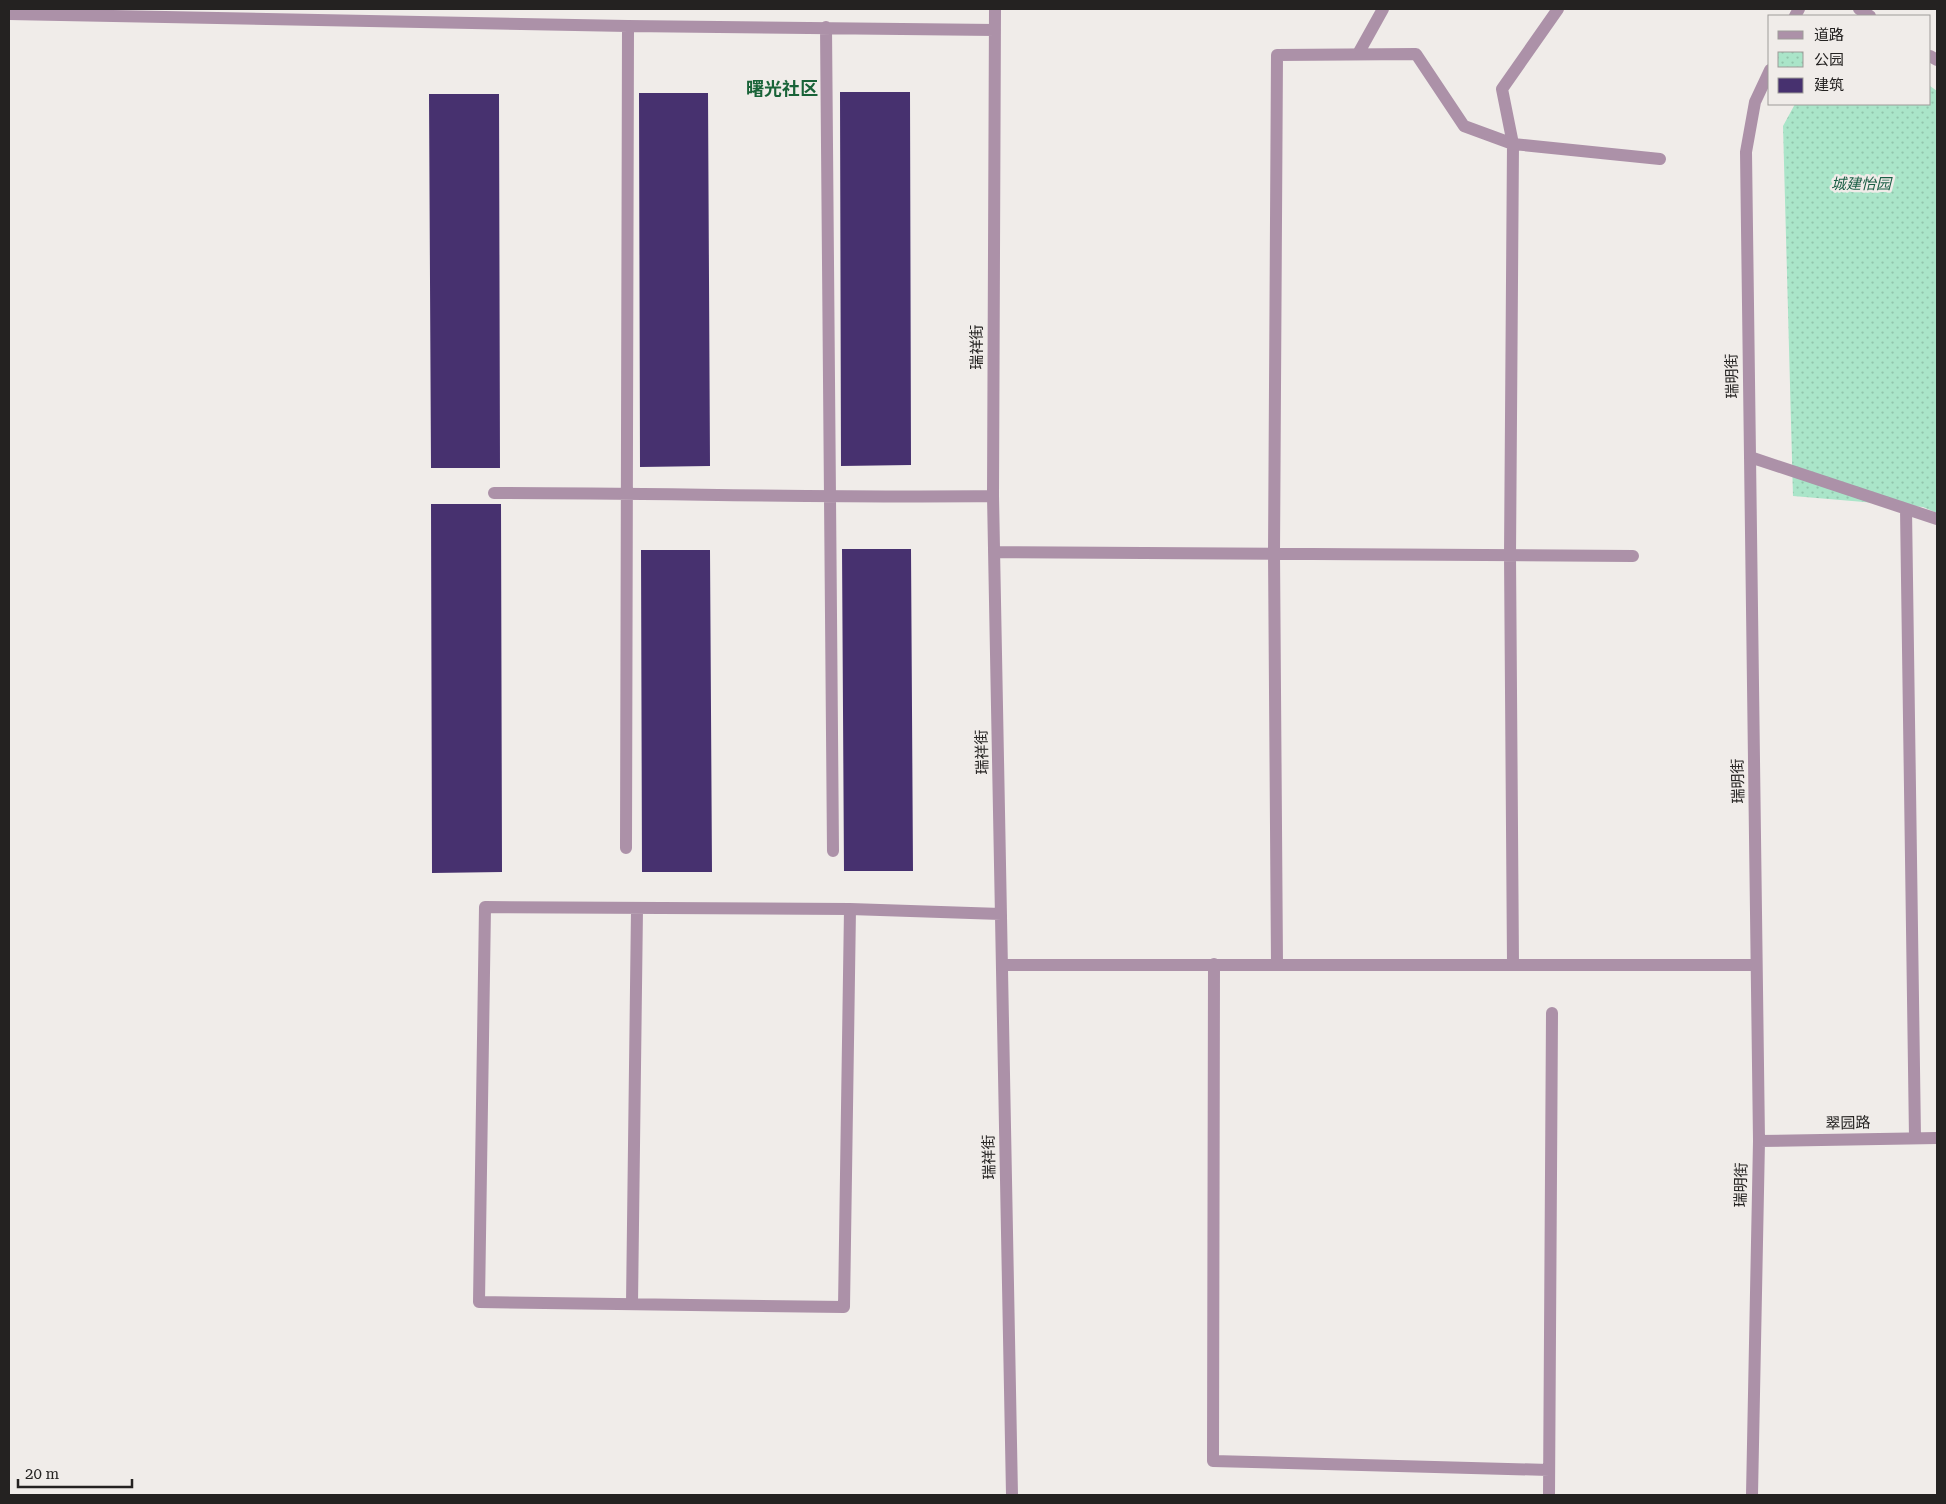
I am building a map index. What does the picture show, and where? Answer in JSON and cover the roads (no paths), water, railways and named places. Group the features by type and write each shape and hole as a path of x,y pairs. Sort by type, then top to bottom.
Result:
{"street":[{"name":"瑞祥街","path":"995,9 993,496 1012,1495"},
{"path":"1358,54 1383,9"},
{"path":"1513,964 1510,555 1513,144 1502,88 1558,9"},
{"path":"9,14 628,26 995,30"},
{"path":"626,848 628,26"},
{"path":"826,27 833,852"},
{"path":"1276,964 1274,554 1277,55 1416,54 1464,126 1513,144 1660,159"},
{"name":"瑞明街","path":"1752,1495 1758,1141 1746,152 1754,102 1768,74"},
{"path":"1750,457 1937,519"},
{"path":"494,493 627,493 830,498 993,496"},
{"path":"1906,509 1915,1138"},
{"path":"994,552 1633,556"},
{"path":"850,909 844,1307 479,1302 485,907 850,909 1001,914"},
{"path":"632,1304 637,909"},
{"path":"1214,964 1213,1461 1549,1470"},
{"path":"1002,965 1756,965"},
{"path":"1549,1495 1552,1013"},
{"name":"翠园路","path":"1758,1141 1937,1138"}],"district":[{"name":"曙光社区","path":"782,88"}],"park label":[{"name":"城建怡园","path":"1861,184"}]}
